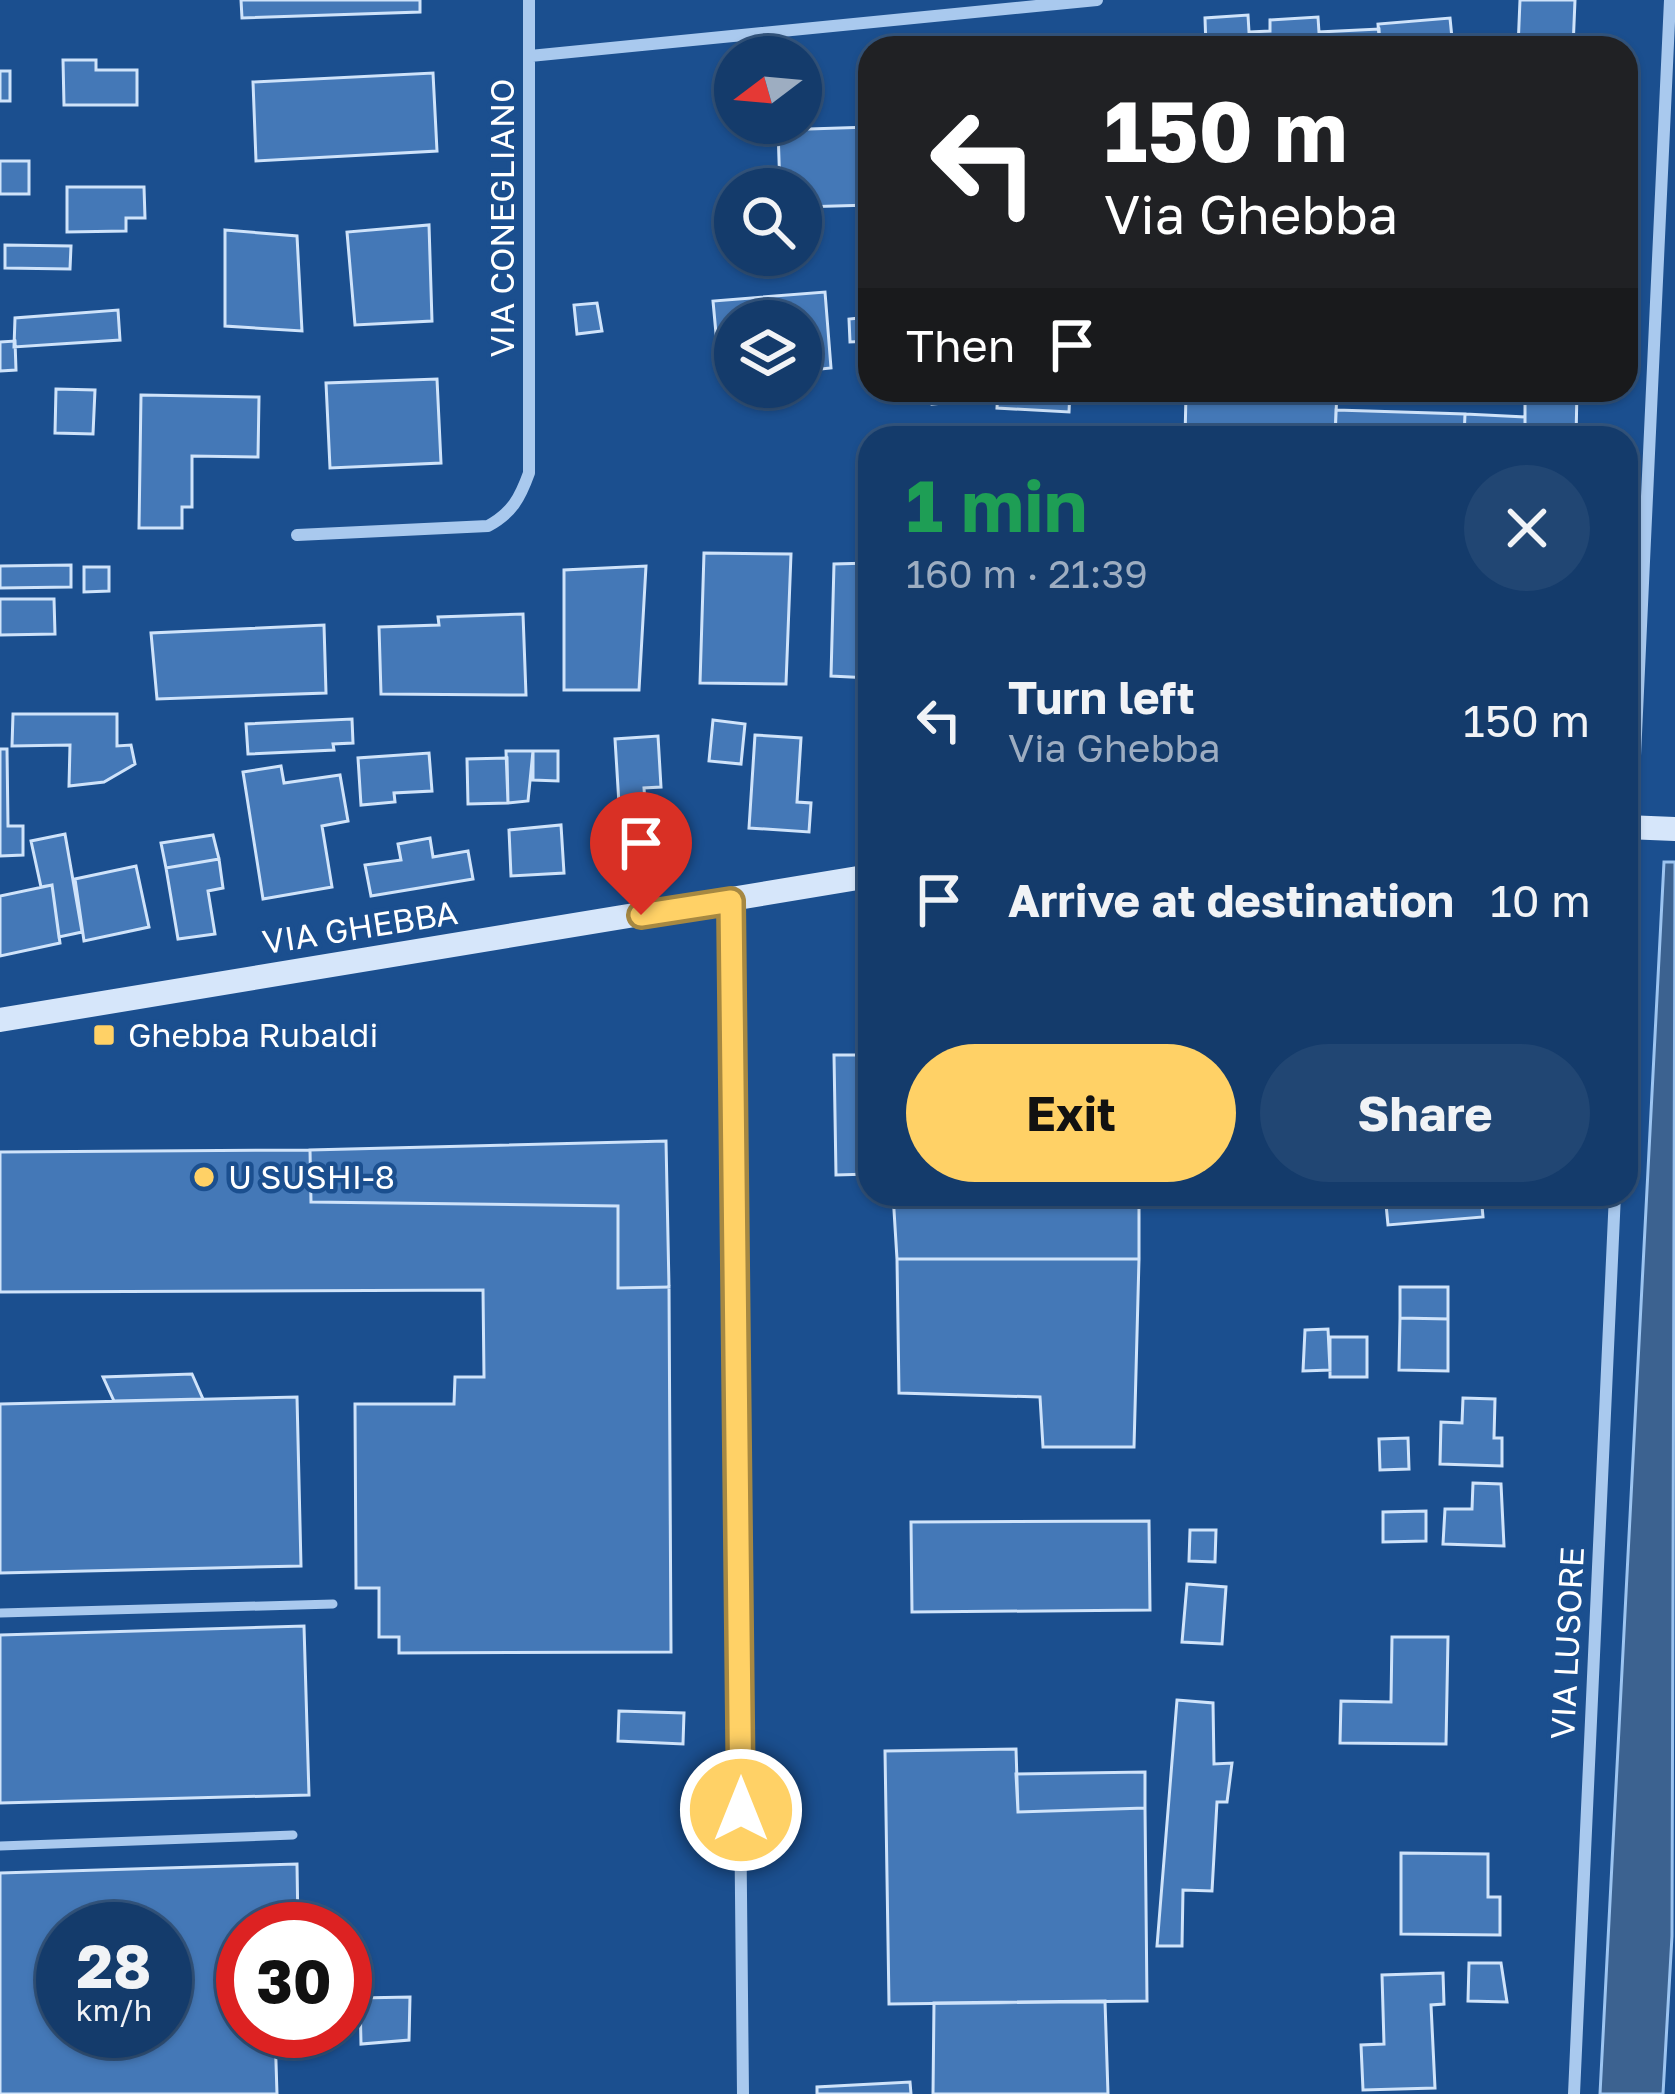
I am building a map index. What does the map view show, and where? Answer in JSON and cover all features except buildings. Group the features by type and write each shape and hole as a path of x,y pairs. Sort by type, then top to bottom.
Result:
{"street":[{"path":"529,0 530,56"},
{"name":"VIA CONEGLIANO","path":"297,535 488,526 506,516 521,497 530,473 530,56 1097,0"},
{"path":"1638,521 1670,0"},
{"path":"1638,827 1675,829"},
{"name":"VIA GHEBBA","path":"0,1019 858,878"},
{"path":"731,901 743,2094"},
{"name":"VIA LUSORE","path":"1574,2094 1614,1206"}],"lane":[{"path":"0,1613 333,1604"},
{"path":"0,1846 293,1835"}],"water":[{"path":"1664,862 1675,862 1672,1936 1663,2094 1600,2094"}],"place":[{"name":"Ghebba Rubaldi","path":"104,1035"},
{"name":"U SUSHI-8","path":"204,1177"}],"route":[{"path":"641,915 731,901 741,1810"}]}
